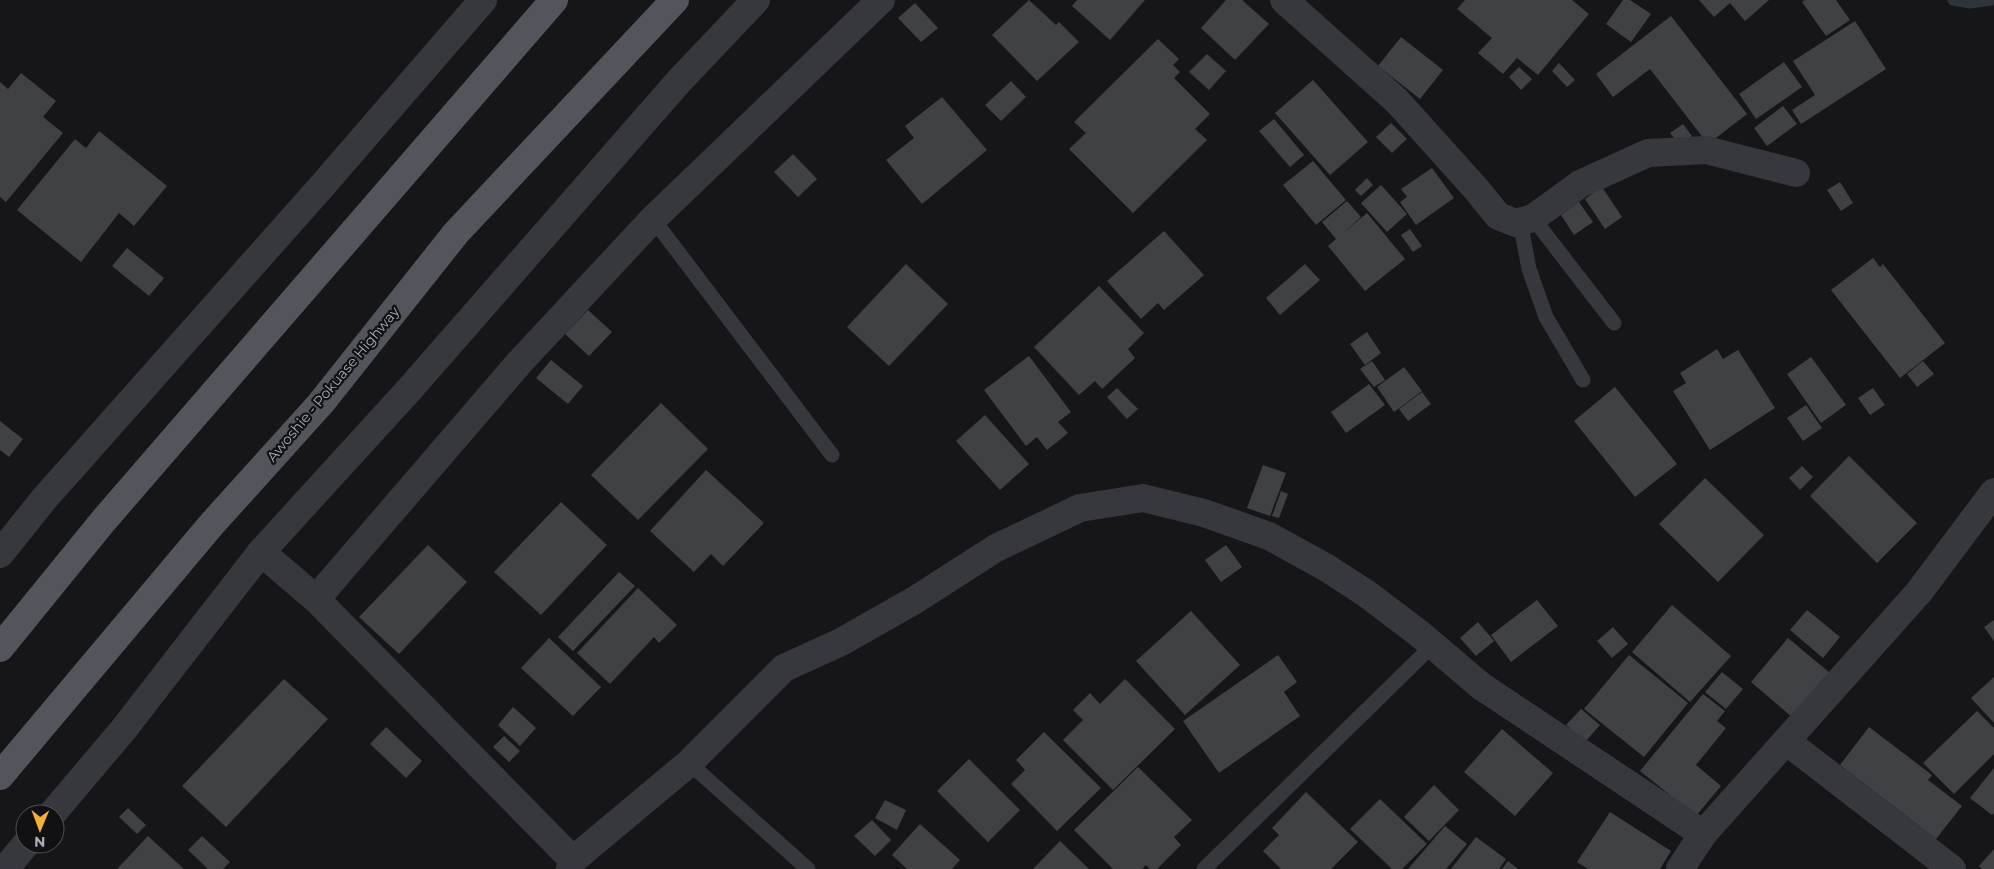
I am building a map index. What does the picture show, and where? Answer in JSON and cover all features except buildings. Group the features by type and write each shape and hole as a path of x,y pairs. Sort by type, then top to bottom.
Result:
{"main road":[{"path":"0,648 104,520 554,0"},
{"name":"Awoshie - Pokuase Highway","path":"0,776 205,533 321,403 456,233 675,0"}],"street":[{"path":"0,554 44,499 322,186 483,0"},
{"path":"60,804 123,730 261,552 408,391 680,80 756,0"},
{"path":"316,599 519,363 653,219 881,0"},
{"path":"1284,0 1398,101 1498,216 1516,223 1527,220 1580,184 1648,153 1706,150 1796,172"},
{"path":"1680,869 1703,834 1919,592 1994,492"},
{"path":"261,552 316,599 572,865 688,763 784,668 841,642 915,600 996,548 1080,508 1143,498 1204,513 1269,536 1327,568 1368,594 1489,691 1703,834"},
{"path":"1786,741 1952,869"},
{"path":"4,869 17,854"}],"lane":[{"path":"653,219 832,455"},
{"path":"1527,220 1614,323"},
{"path":"1527,220 1528,269 1546,317 1583,380"},
{"path":"1204,869 1433,645"},
{"path":"688,763 808,869"}],"waterway":[{"path":"1953,0 1970,3 1992,0"}]}
